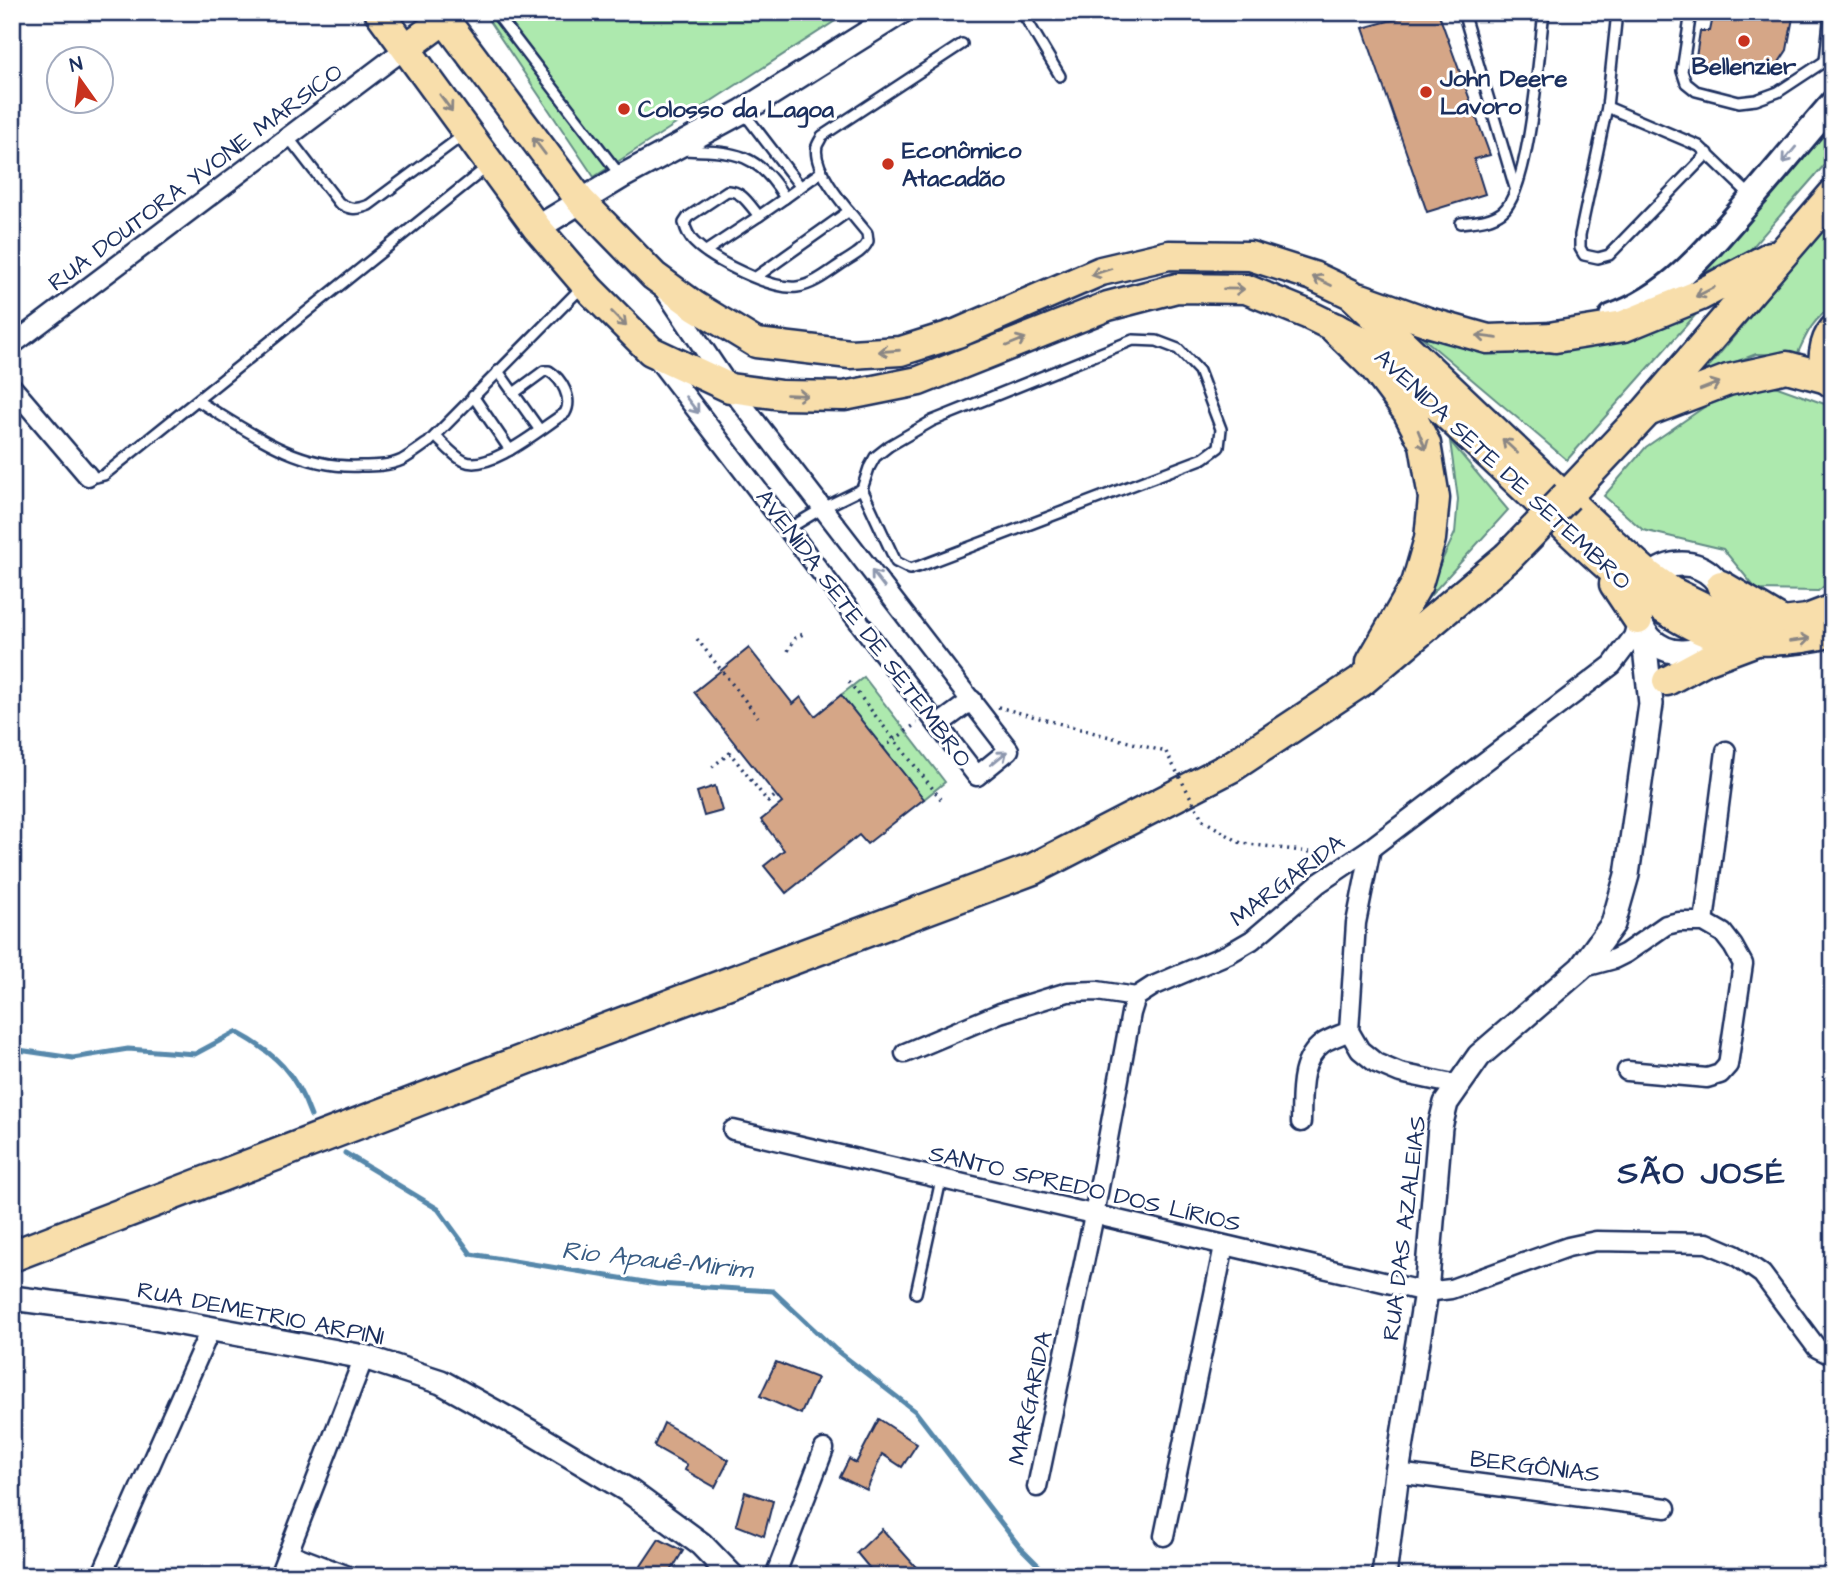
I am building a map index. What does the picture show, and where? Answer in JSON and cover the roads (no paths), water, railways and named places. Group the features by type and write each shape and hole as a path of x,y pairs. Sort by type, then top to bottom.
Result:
{"highway":[{"path":"12,1256 1033,869 1231,767 1361,681 1508,557 1647,411 1833,195"},
{"path":"1555,337 1624,327 1700,295 1787,248"},
{"path":"1336,329 1375,367 1408,411 1425,444 1434,498 1430,539 1417,584 1361,681"},
{"path":"1647,411 1728,380 1787,367 1828,381"}],"main road":[{"name":"AVENIDA SETE DE SETEMBRO","path":"379,12 537,228 585,284 651,351 730,388 781,395 844,397 919,381 1108,306 1177,288 1247,289 1364,342 1394,366 1600,560 1648,597"},
{"name":"AVENIDA SETE DE SETEMBRO","path":"442,16 580,200 654,276 695,306 756,343 850,354 901,351 958,333 1101,271 1169,255 1250,256 1314,276 1351,294 1428,322 1488,340 1555,337"},
{"path":"406,48 442,16"},
{"path":"1555,337 1626,312 1667,288 1707,251 1833,103"},
{"name":"AVENIDA SETE DE SETEMBRO","path":"1351,294 1628,556 1648,597"},
{"path":"1828,381 1823,352 1829,333 1833,330"},
{"path":"1721,585 1783,622"},
{"name":"AVENIDA SETE DE SETEMBRO","path":"1648,597 1671,591 1722,627 1759,640 1784,642 1833,632"},
{"name":"AVENIDA SETE DE SETEMBRO","path":"1722,627 1807,619 1833,609"},
{"path":"1667,681 1706,660 1759,640"}],"street":[{"path":"537,228 580,200 743,111 901,12"},
{"name":"RUA DOUTORA YVONE MARSICO","path":"12,345 406,48"},
{"name":"AVENIDA SETE DE SETEMBRO","path":"651,351 977,776 1009,750 730,388 654,276"},
{"path":"12,387 88,476"},
{"path":"1679,563 1696,565 1710,573 1721,585 1726,601 1722,627 1703,648 1689,652 1664,649 1648,638 1648,597 1679,563"},
{"name":"RUA DAS AZALEIAS","path":"1384,1576 1397,1473 1426,1292 1440,1127 1446,1102 1479,1056 1581,968 1613,924 1627,875 1651,704 1648,597"},
{"name":"MARGARIDA","path":"1037,1487 1094,1215 1130,1013 1136,996 1228,954 1252,940 1319,883 1371,848 1612,665 1633,637 1648,597"},
{"name":"RUA DAS AZALEIAS","path":"1651,704 1689,652"},
{"path":"934,719 972,700"},
{"path":"1704,922 1726,751"},
{"path":"1371,848 1356,923 1349,1031 1360,1050 1376,1063 1400,1073 1457,1085"},
{"path":"1581,968 1614,959 1666,925 1679,922 1704,922 1723,933 1743,964 1728,1065 1720,1074 1707,1078 1627,1071"},
{"path":"905,1053 1000,1013 1068,992 1097,991 1136,996"},
{"path":"1301,1122 1302,1078 1311,1056 1323,1043 1349,1031"},
{"name":"SANTO SPREDO DOS LÍRIOS","path":"733,1130 1426,1292"},
{"path":"1426,1292 1451,1289 1568,1247 1596,1241 1707,1243 1735,1255 1762,1274 1817,1348 1833,1356"},
{"path":"1164,1536 1224,1246"},
{"name":"RUA DEMETRIO ARPINI","path":"12,1298 127,1313 364,1357 441,1382 530,1431 629,1491 701,1544 732,1576"},
{"path":"101,1576 211,1328"},
{"path":"279,1576 364,1357"},
{"path":"775,1576 824,1449"},
{"name":"BERGÔNIAS","path":"1397,1473 1666,1508"},
{"path":"288,1553 348,1576"}],"lane":[{"path":"495,12 621,177"},
{"path":"1022,12 1060,76"},
{"path":"1463,12 1516,191"},
{"path":"1461,223 1487,220 1504,211 1516,191 1526,150 1544,12"},
{"path":"1617,12 1607,107 1580,235 1580,248 1584,255 1598,258 1609,255 1708,153"},
{"path":"1691,12 1682,71 1686,83 1696,91 1739,102 1756,100 1778,92 1825,61"},
{"path":"1825,61 1830,12"},
{"path":"759,216 734,190 727,191 688,217 684,223 694,242 740,271 777,285 796,288 813,282 862,250 868,242 867,233 821,172 817,145 822,136 962,44"},
{"path":"1825,61 1833,69"},
{"path":"1607,107 1689,140 1708,153 1752,197"},
{"path":"743,111 800,186"},
{"path":"288,137 339,202 349,209 357,210 369,205 468,132"},
{"path":"674,149 732,153 747,158 768,172 785,198"},
{"path":"88,476 104,475 491,164"},
{"path":"706,251 821,172"},
{"path":"756,277 849,211"},
{"path":"198,401 266,443 310,462 342,467 378,466 401,460 429,442 585,284"},
{"path":"789,529 862,489 875,457 932,421 1133,340 1157,341 1178,349 1185,356 1199,371 1221,429 1219,447 1204,458 910,569 896,562 862,489"},
{"path":"498,371 539,429"},
{"path":"435,436 463,461 471,463 494,459 565,413 569,405 569,398 555,374 549,371 544,371 514,393"},
{"path":"474,396 510,450"},
{"path":"916,1293 940,1180"}],"waterway":[{"name":"Rio Apauê-Mirim","path":"12,1049 73,1058 128,1049 195,1054 236,1032 262,1048 283,1066 299,1088 311,1116"},
{"name":"Rio Apauê-Mirim","path":"345,1153 438,1209 471,1254 657,1284 773,1291 836,1350 915,1411 1019,1546 1049,1576"}],"place":[{"name":"Bellenzier","path":"1744,41"},
{"name":"John Deere Lavoro","path":"1426,92"},
{"name":"Colosso da Lagoa","path":"624,109"},
{"name":"Econômico Atacadão","path":"888,164"}],"district":[{"name":"SÃO JOSÉ","path":"1702,1172"}]}
